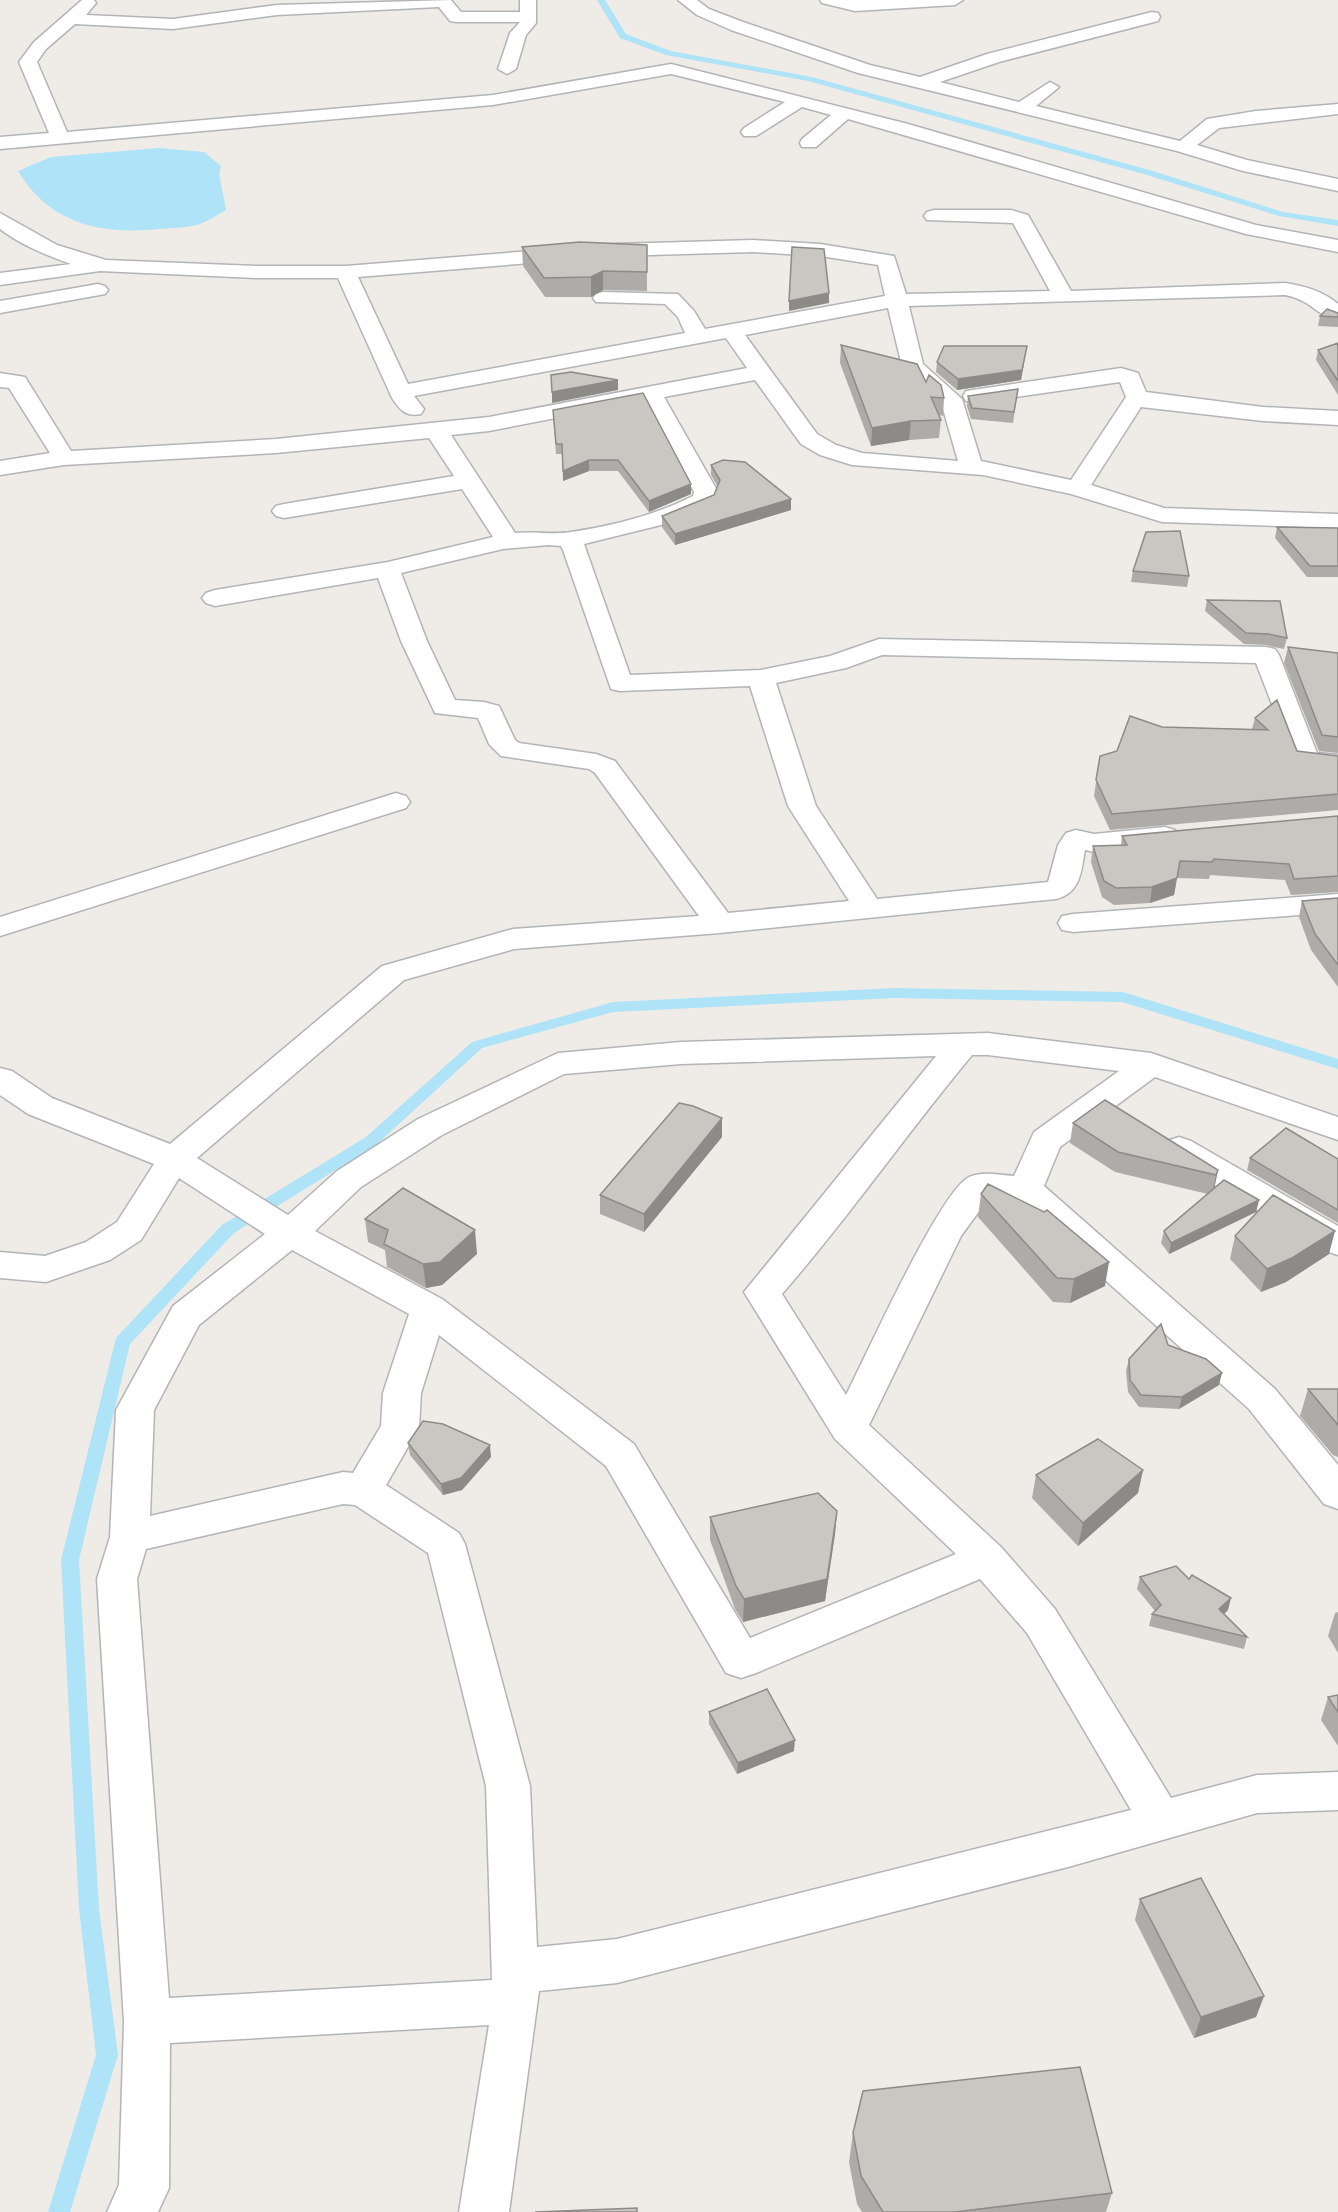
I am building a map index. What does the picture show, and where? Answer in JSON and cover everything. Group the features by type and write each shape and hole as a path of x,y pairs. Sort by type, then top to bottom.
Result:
{"street":[{"path":"60,137 31,57 74,19 90,0"},
{"path":"686,0 703,12 737,26 864,69 1183,147 1243,165 1338,185"},
{"path":"828,0 855,6 956,0"},
{"path":"74,19 173,24 288,9 439,2 447,4 456,17 528,9 528,23 519,33 507,69"},
{"path":"921,83 993,58 1152,17"},
{"path":"0,143 482,101 671,69 844,113 1190,210 1252,230 1338,246"},
{"path":"1022,108 1050,87"},
{"path":"750,132 799,101"},
{"path":"1183,147 1213,123 1256,116 1338,109"},
{"path":"809,142 844,113"},
{"path":"934,216 1011,216 1021,219 1064,297"},
{"path":"0,219 12,229 62,254 106,266"},
{"path":"0,279 106,266 345,272 506,259 747,245 887,260 913,366 951,399 972,470"},
{"path":"345,272 400,392 407,403 436,430 509,543"},
{"path":"400,392 897,300 1285,289 1306,292 1320,299 1338,316"},
{"path":"0,307 98,290"},
{"path":"603,298 671,298 687,315 698,337"},
{"path":"731,330 809,439 828,450 860,460 972,470 983,468 1077,488 1162,515 1272,517 1287,521 1338,520"},
{"path":"0,468 64,458 276,446 489,424 761,372"},
{"path":"951,399 1121,375 1130,378 1138,400"},
{"path":"0,380 16,382 64,458"},
{"path":"215,598 387,569 509,543 554,537 569,540 694,506 704,500 706,492 651,393"},
{"path":"1077,488 1133,402 1138,400 1147,399 1263,414 1338,418"},
{"path":"284,511 469,481"},
{"path":"569,540 575,550 620,683 761,678 837,662 879,647 1266,655 1306,760 1338,763"},
{"path":"387,569 414,641 445,707 489,712 503,744 511,750 596,762 604,767 720,924"},
{"path":"761,678 802,806 869,909"},
{"path":"0,927 396,802"},
{"path":"0,1265 46,1269 98,1251 129,1231 174,1159 393,974 513,939 720,924 1056,890 1063,885 1072,842 1076,839 1094,843 1198,833"},
{"path":"1073,923 1338,903"},
{"path":"132,2212 144,2188 147,2022 117,1579 130,1537 135,1410 186,1316 290,1233 349,1179 430,1126 558,1064 681,1053 988,1044 1151,1064 1338,1129"},
{"path":"963,1046 903,1116 807,1242 762,1292 848,1430 987,1559 1041,1621 1161,1821"},
{"path":"1127,1117 1151,1064"},
{"path":"0,1079 40,1106 174,1159 290,1233 429,1308 620,1455 741,1660 987,1559"},
{"path":"1026,1189 1046,1140 1127,1117 1338,1242"},
{"path":"848,1430 946,1230 979,1186 1026,1189 1262,1399 1338,1493"},
{"path":"363,1490 400,1428 402,1393 429,1308"},
{"path":"130,1537 343,1488 363,1490 445,1544 508,1786 515,1986 484,2212"},
{"path":"147,2022 515,1986 617,1962 1257,1794 1338,1791"}],"water":[{"path":"159,148 204,152 221,166 219,174 226,210 204,222 188,227 117,230 98,227 61,214 45,203 18,171 51,157"}],"building":[{"path":"580,242 647,245 647,272 603,271 591,277 544,278 522,247"},
{"path":"792,247 824,249 829,293 789,301"},
{"path":"1327,309 1338,313 1338,317 1320,316"},
{"path":"1338,343 1338,381 1318,350"},
{"path":"841,345 917,364 926,382 929,375 941,385 944,398 931,397 941,420 911,421 872,428"},
{"path":"944,346 1027,346 1022,370 958,379 937,362"},
{"path":"571,372 618,380 552,392 551,375"},
{"path":"1018,389 1014,412 972,408 968,396"},
{"path":"643,393 691,484 649,501 618,460 589,460 563,471 562,444 556,444 553,410"},
{"path":"723,460 745,462 791,499 675,534 662,516 714,495 720,480 711,465"},
{"path":"1277,527 1338,528 1338,566 1310,566"},
{"path":"1180,531 1189,576 1133,571 1146,532"},
{"path":"1207,600 1280,601 1287,638 1246,633"},
{"path":"1288,647 1338,653 1338,737 1322,735"},
{"path":"1277,700 1297,751 1338,756 1338,794 1112,814 1096,780 1100,756 1117,751 1130,716 1162,727 1268,730 1255,718"},
{"path":"1338,816 1338,876 1294,879 1289,864 1214,859 1212,862 1180,861 1177,878 1152,887 1116,888 1104,881 1093,846 1127,845 1122,836"},
{"path":"1338,898 1338,965 1315,934 1302,901"},
{"path":"1105,1100 1218,1170 1216,1175 1118,1152 1073,1123"},
{"path":"679,1103 722,1118 644,1214 600,1195"},
{"path":"1286,1128 1338,1159 1338,1210 1250,1158"},
{"path":"1224,1180 1259,1200 1171,1243 1164,1231"},
{"path":"988,1184 1044,1212 1047,1210 1109,1262 1074,1279 1057,1278 981,1194"},
{"path":"403,1188 475,1230 440,1262 423,1264 384,1244 388,1230 365,1219"},
{"path":"1273,1195 1335,1231 1292,1258 1267,1269 1235,1236"},
{"path":"1161,1324 1168,1345 1206,1359 1222,1373 1182,1397 1141,1395 1130,1380 1129,1359"},
{"path":"1308,1389 1338,1389 1338,1425"},
{"path":"423,1421 443,1424 490,1445 461,1478 441,1484 408,1443"},
{"path":"1098,1439 1143,1470 1083,1523 1036,1475"},
{"path":"818,1493 837,1511 827,1579 744,1599 736,1586 710,1517"},
{"path":"1176,1566 1189,1579 1192,1575 1231,1598 1219,1609 1247,1637 1152,1614 1161,1605 1140,1577"},
{"path":"767,1689 795,1740 738,1763 709,1712"},
{"path":"1338,1695 1338,1712 1328,1697"},
{"path":"1201,1878 1264,1996 1201,2017 1140,1899"},
{"path":"1080,2067 1112,2193 955,2212 883,2212 861,2176 853,2133 863,2091"},
{"path":"637,2208 637,2212 535,2212"}],"waterway":[{"path":"601,0 623,36 669,53 809,79 1150,173 1282,214 1338,223"},
{"path":"59,2212 107,2055 89,1909 70,1560 122,1342 228,1229 371,1141 477,1045 613,1007 895,993 1123,997 1338,1064"}]}
